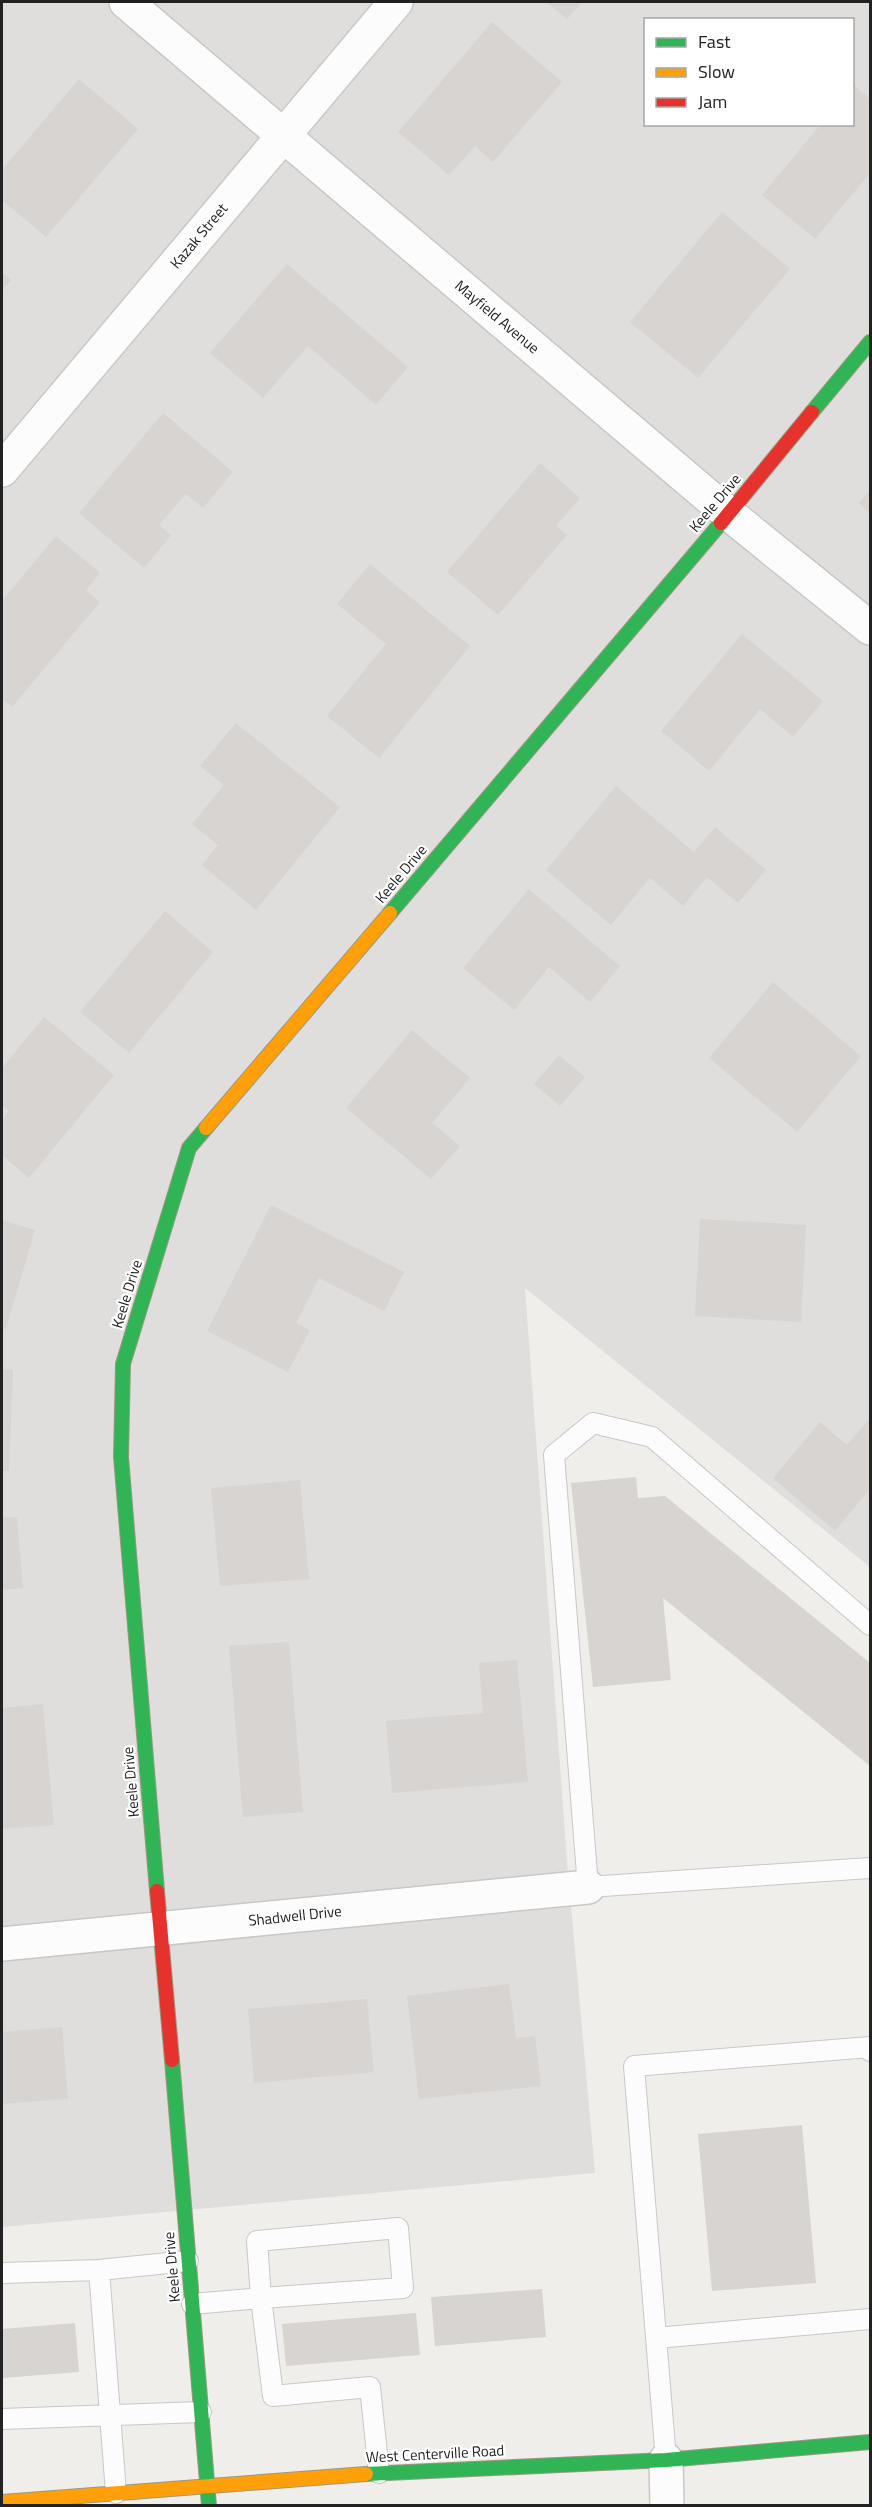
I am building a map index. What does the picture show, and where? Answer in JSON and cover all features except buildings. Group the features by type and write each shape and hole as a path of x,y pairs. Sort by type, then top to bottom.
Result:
{"street":[{"name":"Mayfield Avenue","path":"126,2 729,513 870,628"},
{"name":"Kazak Street","path":"2,470 396,2"},
{"name":"Keele Drive","path":"209,2505 121,1457 123,1364 189,1148 729,513 870,342"},
{"name":"Shadwell Drive","path":"2,1944 588,1887"},
{"name":"West Centerville Road","path":"2,2502 379,2473 666,2460 870,2442"},
{"path":"666,2460 667,2505"}],"lane":[{"path":"870,1625 652,1437 593,1423 554,1455 588,1887 870,1868"},
{"path":"666,2460 634,2066 870,2047 870,2051"},
{"path":"192,2304 261,2298 403,2288 398,2228 256,2241 261,2298 273,2396 370,2387 379,2473"},
{"path":"2,2272 99,2270 188,2261"},
{"path":"99,2270 116,2493"},
{"path":"656,2338 870,2319"},
{"path":"2,2420 201,2412"}],"shaded area":[{"path":"2,2 870,2 870,1567 525,1288 567,1861 595,2173 2,2227"}],"traffic: fast":[{"path":"812,412 870,342"},
{"path":"390,913 721,523"},
{"path":"157,1891 121,1457 123,1364 189,1148 206,1128"},
{"path":"172,2060 209,2506"},
{"path":"366,2474 666,2460 870,2442"}],"traffic: slow":[{"path":"206,1128 390,913"},
{"path":"2,2502 366,2474"}],"traffic: jam":[{"path":"721,523 812,412"},
{"path":"157,1891 172,2060"}]}
